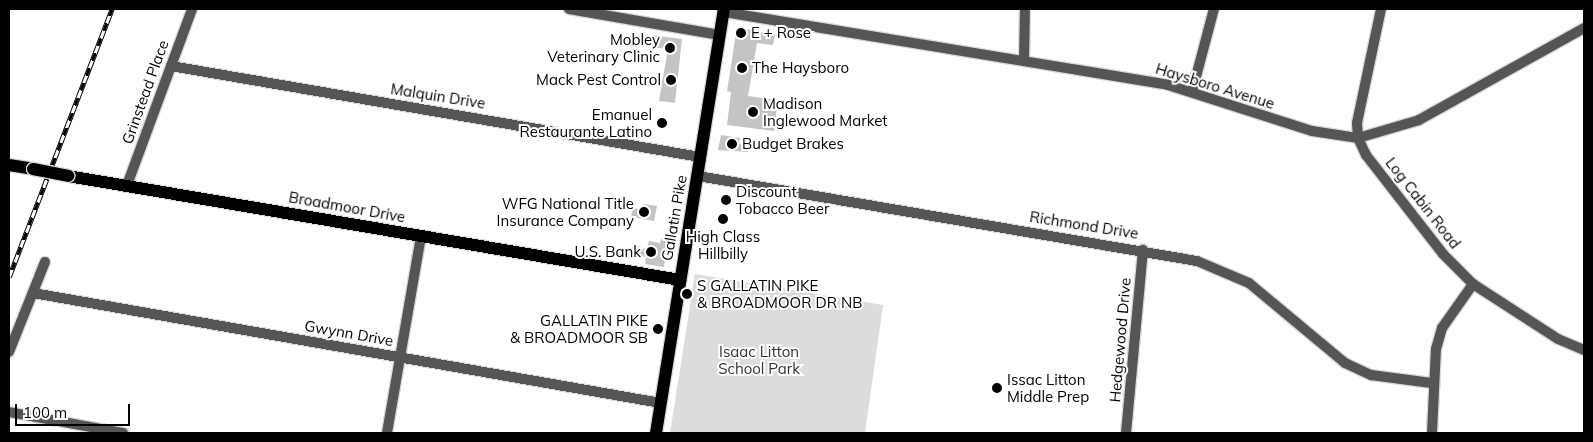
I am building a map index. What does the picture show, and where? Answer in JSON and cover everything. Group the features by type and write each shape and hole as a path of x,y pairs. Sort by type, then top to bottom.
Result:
{"main road":[{"name":"Gallatin Pike","path":"656,433 724,11"},
{"name":"Broadmoor Drive","path":"9,164 420,237 680,280"}],"street":[{"name":"Grinstead Place","path":"127,185 192,9"},
{"path":"569,9 720,35"},
{"path":"1024,60 1025,9"},
{"path":"1192,92 1214,9"},
{"path":"1358,138 1357,123 1381,9"},
{"name":"Haysboro Avenue","path":"724,11 1024,60 1192,92 1312,131 1358,138 1419,120 1584,28"},
{"name":"Malquin Drive","path":"171,66 700,157"},
{"name":"Log Cabin Road","path":"1358,138 1418,224 1473,284 1558,339 1584,350"},
{"name":"Richmond Drive","path":"698,176 1197,260 1249,283 1345,363 1371,375 1431,383"},
{"path":"387,433 420,237"},
{"name":"Hedgewood Drive","path":"1126,433 1143,250"},
{"path":"9,352 45,262"},
{"path":"1432,433 1431,383 1442,328 1473,284"},
{"name":"Gwynn Drive","path":"32,293 661,403"},
{"path":"9,412 86,430 123,433"}],"green space":[{"name":"Isaac Litton School Park","path":"695,274 883,305 865,433 670,433"}],"building":[{"path":"737,27 775,35 773,45 757,43 748,96 778,100 774,131 727,125 731,92 727,91"},
{"path":"651,35 682,39 675,103 659,101 668,49 650,47"},
{"name":"Budget Brakes","path":"721,135 740,138 739,144 749,145 748,152 718,150"},
{"name":"WFG National Title Insurance Company","path":"644,204 657,206 654,221 631,217 633,208 643,210"},
{"name":"U.S. Bank","path":"661,239 668,241 664,267 645,264 646,257 635,255 637,246 647,248 649,241 660,243"}],"railway":[{"path":"9,277 112,9"}],"place":[{"name":"E + Rose","path":"741,33"},
{"name":"Mobley Veterinary Clinic","path":"670,48"},
{"name":"The Haysboro","path":"742,68"},
{"name":"Mack Pest Control","path":"671,80"},
{"name":"Madison Inglewood Market","path":"753,112"},
{"name":"Emanuel Restaurante Latino","path":"662,123"},
{"name":"Budget Brakes","path":"732,144"},
{"name":"Discount Tobacco Beer","path":"726,200"},
{"name":"WFG National Title Insurance Company","path":"644,212"},
{"name":"High Class Hillbilly","path":"723,219"},
{"name":"U.S. Bank","path":"651,252"},
{"name":"S GALLATIN PIKE & BROADMOOR DR NB","path":"687,294"},
{"name":"GALLATIN PIKE & BROADMOOR SB","path":"658,329"},
{"name":"Issac Litton Middle Prep","path":"997,388"}]}
